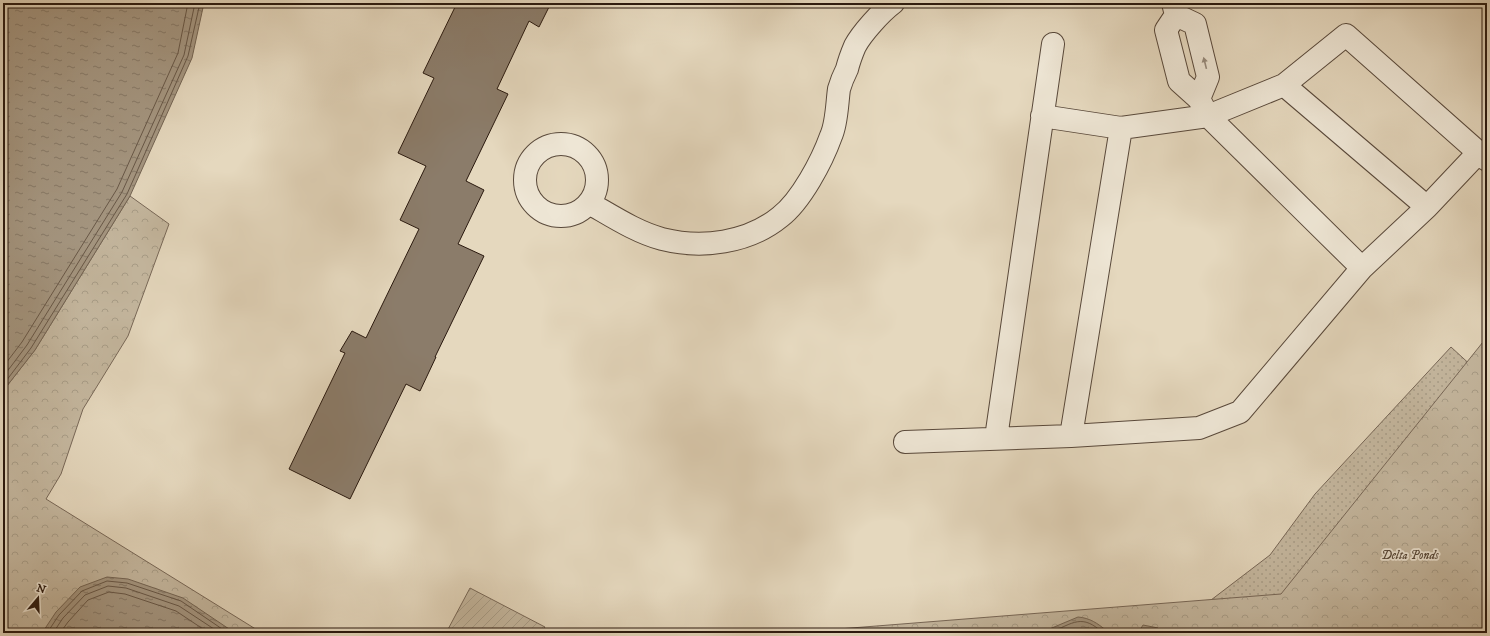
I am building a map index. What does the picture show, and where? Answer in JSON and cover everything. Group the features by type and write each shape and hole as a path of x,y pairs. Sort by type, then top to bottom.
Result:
{"lane":[{"path":"589,204 646,233 662,239 684,243 707,244 733,240 757,232 780,217 795,201 812,177 832,135 840,86 856,45 882,11 893,3"},
{"path":"1204,108 1208,77 1195,24 1175,9 1166,30 1178,81 1204,108 1362,268"},
{"path":"905,442 1071,436 1199,428 1240,412 1362,268 1483,157 1346,36 1284,85 1204,108 1121,128 1042,116"},
{"path":"996,438 1053,44"},
{"path":"1284,85 1427,207"},
{"path":"1071,436 1121,128"}],"green space":[{"path":"130,196 169,224 128,336 83,409 61,474 46,499 262,633 3,633 3,391 35,350"},
{"name":"Delta Ponds","path":"1487,337 1487,633 788,633 1281,594"},
{"name":"Delta Ponds","path":"1451,347 1487,380 1487,633 1107,633 1194,613 1270,555 1315,494"},
{"path":"470,588 545,627 541,633 446,633"}],"water":[{"path":"3,3 204,3 192,58 130,196 35,350 3,391"},
{"path":"107,577 128,579 183,598 235,633 42,633 56,612 80,587"},
{"path":"1078,617 1093,621 1107,631 1107,633 1044,633 1047,630"},
{"path":"1143,625 1158,628 1161,633 1138,633"}],"building":[{"path":"457,3 551,3 539,27 529,21 497,89 508,94 466,181 484,190 458,244 484,256 420,391 406,384 350,499 289,469 345,353 340,351 352,331 366,338 419,229 400,220 426,166 398,153 434,78 423,73"}]}
